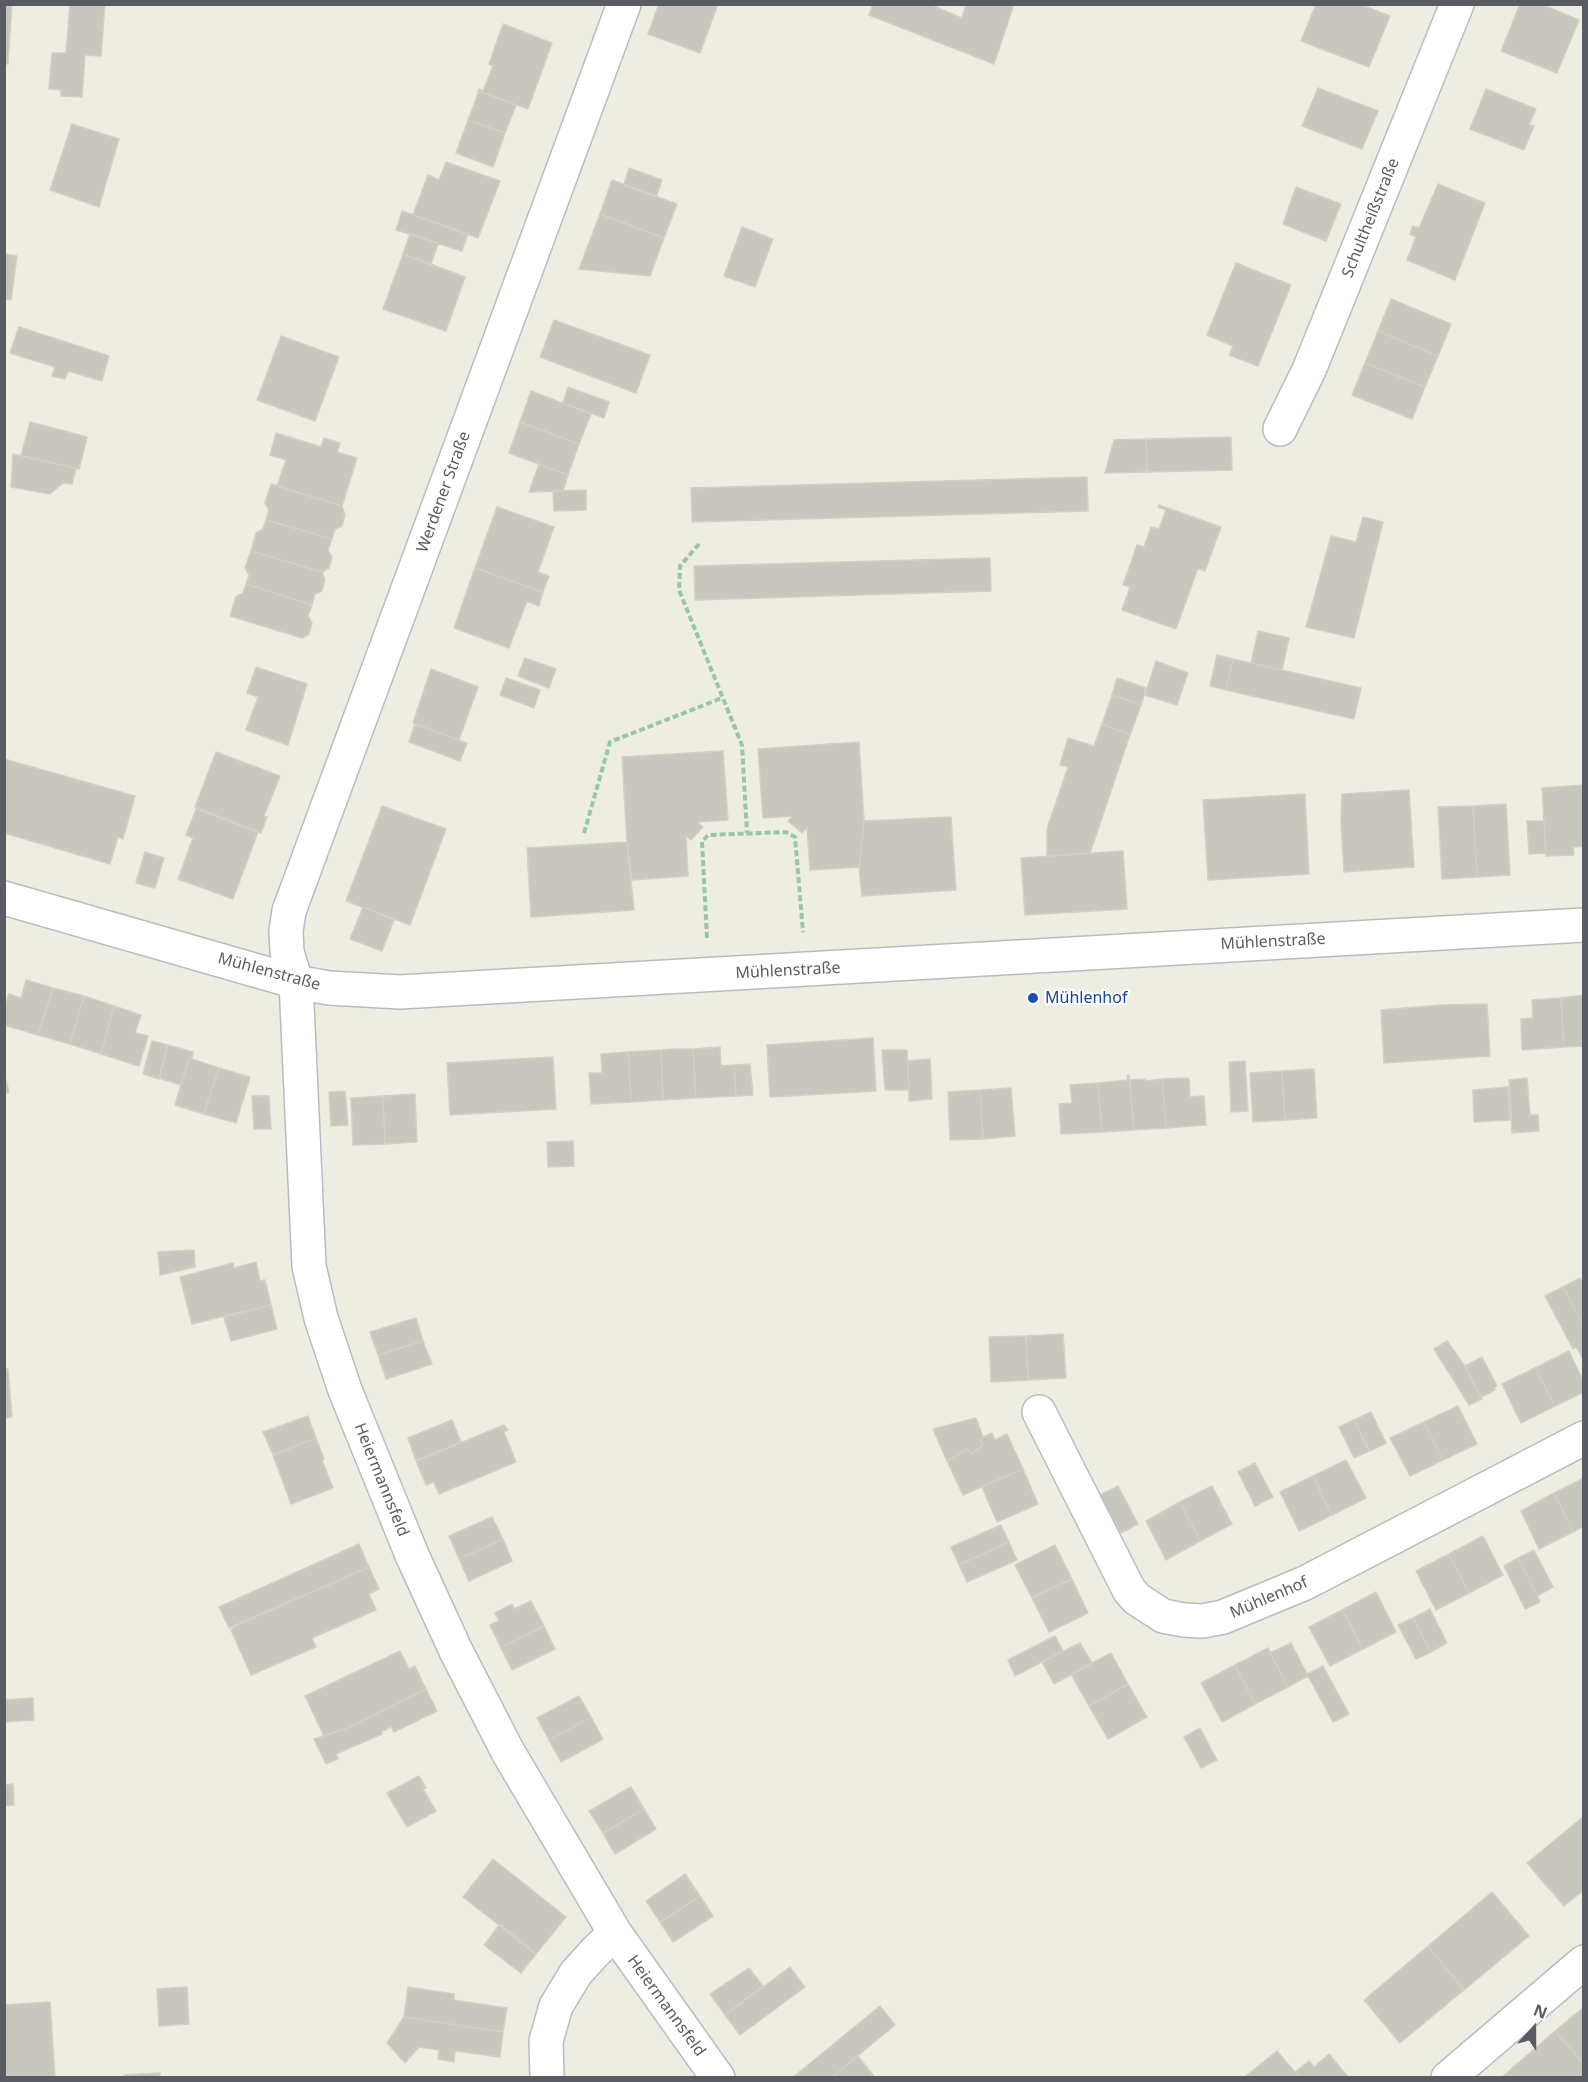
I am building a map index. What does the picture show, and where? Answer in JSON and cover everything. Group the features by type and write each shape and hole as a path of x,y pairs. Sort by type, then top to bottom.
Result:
{"street":[{"name":"Werdener Straße","path":"296,982 287,952 286,931 289,911 624,4"},
{"name":"Schultheißstraße","path":"1280,429 1309,370 1457,4"},
{"name":"Mühlenstraße","path":"4,898 296,982 329,988 400,993 1584,925"},
{"name":"Heiermannsfeld","path":"296,982 308,1257 313,1290 332,1354 372,1461 456,1650 508,1752 615,1933 718,2078"},
{"name":"Mühlenhof","path":"1039,1412 1129,1590 1137,1599 1163,1616 1203,1621 1223,1617 1305,1583 1584,1438"},
{"path":"547,2078 546,2041 556,2006 583,1965 615,1933"},
{"path":"1448,2078 1584,1962"}],"path":[{"path":"699,544 680,566 679,590 742,745 747,833"},
{"path":"584,833 610,742 722,698"},
{"path":"709,975 702,842 708,835 786,832 795,837 806,970"}],"building":[{"path":"4,4 12,4 8,64 4,63"},
{"path":"70,4 105,4 101,56 85,55 82,97 61,96 61,90 49,89 52,53 66,53"},
{"path":"659,4 718,4 700,53 648,34"},
{"path":"873,4 929,4 962,18 966,4 1014,4 994,64 869,15"},
{"path":"1316,4 1359,4 1390,16 1369,67 1301,41"},
{"path":"1520,4 1541,4 1579,20 1557,73 1501,51"},
{"path":"503,24 552,43 528,109 478,91 479,89 483,91 493,66 489,64"},
{"path":"1318,88 1378,111 1362,149 1302,126"},
{"path":"1486,89 1536,109 1529,125 1534,126 1524,150 1470,129"},
{"path":"479,91 516,105 505,133 468,120"},
{"path":"468,120 505,133 493,167 456,153"},
{"path":"72,124 119,139 99,207 50,190"},
{"path":"446,162 500,181 478,238 413,215 428,175 439,180"},
{"path":"629,168 662,180 656,197 624,185"},
{"path":"612,180 677,204 664,238 600,214"},
{"path":"1438,184 1485,203 1455,280 1407,260 1416,237 1410,234 1413,226 1419,228"},
{"path":"1296,187 1341,204 1326,241 1283,224"},
{"path":"402,211 468,234 462,251 396,230"},
{"path":"600,214 664,238 650,276 579,269"},
{"path":"742,227 773,239 755,287 724,276"},
{"path":"410,234 438,243 431,265 403,254"},
{"path":"4,254 17,256 11,300 4,299"},
{"path":"403,254 465,277 446,331 383,309"},
{"path":"1236,263 1291,285 1258,366 1229,355 1233,346 1207,335"},
{"path":"1391,299 1451,324 1438,356 1378,331"},
{"path":"554,320 650,355 636,393 540,357"},
{"path":"19,327 109,356 102,381 68,371 65,379 52,376 55,367 10,353"},
{"path":"1378,331 1438,356 1425,387 1365,363"},
{"path":"281,336 339,357 315,421 257,400"},
{"path":"1365,363 1425,387 1412,419 1352,395"},
{"path":"568,387 609,402 604,418 563,403"},
{"path":"531,391 591,414 579,444 520,422"},
{"path":"30,422 87,437 79,469 21,456"},
{"path":"520,422 579,444 568,475 509,453"},
{"path":"276,433 321,447 324,438 340,443 337,452 357,458 342,506 277,486 286,460 270,455"},
{"path":"1231,437 1232,470 1147,472 1146,439"},
{"path":"1146,439 1147,472 1105,473 1114,440"},
{"path":"13,454 76,468 72,484 63,483 50,494 11,487"},
{"path":"539,464 568,475 563,491 529,492"},
{"path":"1087,477 1088,511 692,522 691,488"},
{"path":"271,484 342,506 345,515 342,526 335,529 332,539 266,520 269,510 265,503"},
{"path":"586,490 586,510 554,511 553,491"},
{"path":"1159,505 1221,527 1205,571 1198,568 1176,629 1122,610 1130,587 1123,585 1137,545 1144,547 1151,527 1159,529 1166,510 1158,507"},
{"path":"497,507 554,527 538,572 549,576 543,592 475,568"},
{"path":"1363,517 1383,522 1354,638 1306,627 1331,536 1356,542"},
{"path":"266,520 332,539 328,550 332,557 329,568 322,572 251,551 256,533 263,529"},
{"path":"251,551 322,572 325,580 322,591 315,594 312,605 246,584 249,575 245,568"},
{"path":"990,558 991,591 695,600 694,566"},
{"path":"475,568 543,592 539,606 527,601 509,648 454,628"},
{"path":"246,584 312,605 308,616 312,623 309,634 302,638 230,616 236,597 243,593"},
{"path":"1258,631 1289,638 1282,670 1251,663"},
{"path":"1217,655 1233,659 1226,690 1210,686"},
{"path":"525,658 556,669 549,688 518,676"},
{"path":"1233,659 1361,688 1354,719 1226,690"},
{"path":"1156,661 1188,673 1177,705 1145,695"},
{"path":"256,667 307,684 288,745 246,730 258,697 247,693"},
{"path":"431,669 478,687 459,740 413,723"},
{"path":"506,678 540,690 534,708 500,695"},
{"path":"1117,678 1146,688 1141,705 1112,695"},
{"path":"1112,695 1141,705 1130,735 1102,724"},
{"path":"415,724 467,743 460,761 409,742"},
{"path":"1102,724 1130,735 1090,853 1047,856 1047,829 1068,767 1060,765 1068,738 1094,746"},
{"path":"859,742 864,821 859,867 810,870 807,827 802,833 788,821 793,816 763,818 758,749"},
{"path":"723,751 728,820 697,822 703,827 691,840 686,836 688,876 632,880 627,842 622,757"},
{"path":"216,752 280,776 264,816 267,817 261,833 195,807"},
{"path":"4,759 135,796 123,839 118,837 110,864 4,833"},
{"path":"1584,785 1584,846 1573,847 1574,855 1546,856 1542,788"},
{"path":"1409,790 1414,867 1344,872 1342,794"},
{"path":"1305,794 1309,874 1208,880 1203,800"},
{"path":"1506,804 1510,875 1477,877 1473,806"},
{"path":"382,806 446,829 410,925 346,901"},
{"path":"1473,806 1477,877 1442,879 1438,807"},
{"path":"196,809 258,832 233,899 178,879 193,838 186,835"},
{"path":"951,817 956,890 862,896 859,867 864,821"},
{"path":"1527,821 1544,821 1546,853 1529,854"},
{"path":"627,842 634,910 531,917 527,848"},
{"path":"1123,851 1127,909 1025,915 1021,858"},
{"path":"145,852 164,858 155,888 136,883"},
{"path":"363,907 394,920 382,951 350,939"},
{"path":"26,980 53,988 38,1035 4,1025 4,1009 9,994 21,998"},
{"path":"53,988 84,996 70,1044 38,1035"},
{"path":"1584,995 1584,1046 1564,1047 1561,998"},
{"path":"84,996 114,1006 101,1054 70,1044"},
{"path":"1561,998 1564,1047 1522,1050 1521,1019 1533,1018 1532,1000"},
{"path":"1487,1004 1490,1056 1384,1063 1381,1010"},
{"path":"114,1006 141,1015 135,1033 148,1036 139,1066 101,1054"},
{"path":"873,1038 876,1091 770,1097 767,1045"},
{"path":"152,1041 168,1045 159,1079 143,1074"},
{"path":"168,1045 193,1052 181,1085 159,1078"},
{"path":"720,1047 721,1066 734,1065 736,1096 696,1098 693,1049"},
{"path":"693,1049 696,1098 663,1100 661,1050"},
{"path":"661,1050 663,1100 631,1102 628,1052"},
{"path":"882,1050 907,1050 909,1090 885,1090"},
{"path":"628,1052 631,1102 591,1104 589,1073 602,1073 601,1054"},
{"path":"553,1057 556,1109 450,1115 447,1063"},
{"path":"189,1058 219,1068 204,1114 175,1105"},
{"path":"930,1059 932,1099 909,1101 908,1061"},
{"path":"1245,1061 1248,1111 1231,1112 1229,1062"},
{"path":"750,1064 753,1095 736,1096 734,1065"},
{"path":"219,1068 250,1077 236,1123 204,1114"},
{"path":"1314,1069 1317,1118 1285,1120 1282,1071"},
{"path":"1282,1071 1285,1120 1253,1122 1250,1073"},
{"path":"4,1073 9,1092 4,1094"},
{"path":"1127,1075 1129,1075 1134,1130 1102,1132 1098,1083 1128,1080"},
{"path":"1189,1078 1190,1097 1204,1096 1206,1125 1166,1128 1162,1079"},
{"path":"1527,1078 1530,1115 1538,1115 1539,1131 1512,1133 1509,1080"},
{"path":"1145,1079 1145,1081 1162,1079 1166,1128 1134,1130 1130,1080"},
{"path":"1098,1083 1102,1132 1061,1134 1059,1104 1072,1103 1070,1085"},
{"path":"1508,1087 1510,1120 1474,1122 1473,1090"},
{"path":"1011,1088 1015,1136 983,1139 980,1090"},
{"path":"980,1090 983,1139 950,1140 948,1092"},
{"path":"345,1091 348,1125 331,1126 329,1092"},
{"path":"415,1094 417,1142 385,1144 383,1096"},
{"path":"252,1096 269,1096 271,1129 254,1129"},
{"path":"383,1096 385,1144 353,1145 351,1098"},
{"path":"573,1141 574,1166 548,1167 547,1142"},
{"path":"194,1250 195,1267 160,1275 158,1252"},
{"path":"256,1262 260,1281 265,1280 271,1305 192,1324 180,1277 233,1263 234,1268"},
{"path":"1580,1278 1584,1285 1584,1327 1563,1287"},
{"path":"1563,1287 1584,1327 1584,1356 1582,1357 1576,1347 1573,1349 1545,1296"},
{"path":"271,1305 277,1329 231,1341 224,1317"},
{"path":"416,1318 423,1341 378,1355 370,1332"},
{"path":"1063,1334 1066,1378 1028,1380 1026,1336"},
{"path":"1026,1336 1028,1380 991,1382 989,1337"},
{"path":"423,1341 432,1364 386,1379 378,1355"},
{"path":"1447,1341 1465,1366 1482,1399 1469,1405 1434,1349"},
{"path":"1569,1351 1584,1383 1584,1392 1555,1406 1535,1368"},
{"path":"1482,1357 1497,1386 1495,1390 1481,1397 1465,1366"},
{"path":"1535,1368 1555,1406 1521,1423 1502,1384"},
{"path":"4,1369 8,1369 12,1417 4,1418"},
{"path":"1458,1406 1477,1444 1443,1460 1424,1422"},
{"path":"1371,1412 1386,1443 1370,1451 1354,1420"},
{"path":"308,1416 316,1438 273,1455 263,1432"},
{"path":"976,1418 983,1437 980,1440 983,1446 972,1453 967,1449 947,1461 933,1429"},
{"path":"452,1420 461,1442 416,1461 408,1438"},
{"path":"1354,1420 1369,1451 1354,1458 1339,1427"},
{"path":"1424,1422 1443,1460 1410,1476 1390,1438"},
{"path":"504,1425 508,1430 504,1432 516,1462 439,1494 434,1482 426,1485 416,1461"},
{"path":"992,1433 995,1440 1007,1434 1023,1469 963,1495 947,1461 967,1449 972,1453 983,1446 980,1440 983,1437"},
{"path":"316,1438 333,1488 291,1504 273,1455"},
{"path":"1346,1460 1366,1498 1332,1515 1313,1476"},
{"path":"1255,1463 1273,1497 1255,1506 1238,1472"},
{"path":"1023,1469 1038,1504 997,1522 982,1487"},
{"path":"1313,1476 1332,1515 1299,1531 1280,1492"},
{"path":"1584,1478 1584,1526 1573,1532 1554,1493"},
{"path":"1118,1486 1138,1524 1121,1533 1100,1495"},
{"path":"1212,1486 1232,1524 1200,1541 1180,1502"},
{"path":"1554,1493 1573,1532 1539,1549 1521,1511"},
{"path":"1180,1502 1200,1541 1166,1560 1146,1521"},
{"path":"492,1517 503,1539 459,1559 449,1536"},
{"path":"1001,1525 1009,1542 959,1565 951,1547"},
{"path":"1483,1536 1503,1575 1469,1593 1449,1554"},
{"path":"503,1539 512,1561 469,1581 459,1559"},
{"path":"1009,1542 1017,1560 967,1582 959,1565"},
{"path":"359,1544 369,1567 229,1628 219,1607"},
{"path":"1055,1545 1072,1579 1032,1598 1015,1565"},
{"path":"1534,1550 1553,1587 1537,1596 1518,1558"},
{"path":"1449,1554 1469,1593 1436,1610 1416,1571"},
{"path":"1518,1558 1540,1602 1525,1609 1504,1566"},
{"path":"369,1567 379,1589 369,1594 376,1610 312,1638 316,1647 251,1675 231,1630 237,1625"},
{"path":"1072,1579 1088,1613 1049,1632 1032,1598"},
{"path":"1376,1592 1396,1632 1363,1649 1342,1610"},
{"path":"531,1601 544,1626 501,1648 490,1625 499,1621 495,1613 512,1604 514,1609"},
{"path":"1430,1609 1447,1643 1431,1652 1413,1618"},
{"path":"1342,1610 1363,1649 1330,1666 1309,1627"},
{"path":"1413,1618 1431,1652 1416,1659 1398,1625"},
{"path":"544,1626 555,1649 512,1670 501,1648"},
{"path":"1055,1636 1063,1651 1015,1676 1008,1660"},
{"path":"1080,1643 1092,1663 1054,1684 1042,1662"},
{"path":"1291,1643 1308,1676 1288,1687 1270,1653"},
{"path":"1268,1648 1288,1687 1255,1704 1235,1665"},
{"path":"400,1651 409,1669 415,1666 426,1689 347,1728 324,1736 305,1696"},
{"path":"1111,1653 1128,1684 1089,1706 1071,1674"},
{"path":"1235,1665 1255,1704 1222,1722 1201,1683"},
{"path":"1323,1666 1349,1714 1333,1722 1307,1674"},
{"path":"1128,1684 1147,1717 1108,1739 1089,1706"},
{"path":"426,1689 437,1711 394,1732 391,1727 381,1732 382,1734 336,1754 338,1759 326,1764 314,1739 347,1728"},
{"path":"579,1696 591,1717 549,1740 537,1718"},
{"path":"33,1698 34,1720 4,1722 4,1700"},
{"path":"591,1717 603,1739 561,1762 549,1740"},
{"path":"1200,1728 1217,1760 1201,1768 1184,1737"},
{"path":"419,1776 426,1788 423,1789 436,1811 407,1827 387,1793"},
{"path":"13,1784 14,1805 4,1806 4,1785"},
{"path":"631,1787 644,1809 603,1833 589,1811"},
{"path":"644,1809 656,1829 615,1854 603,1833"},
{"path":"1584,1816 1584,1890 1564,1906 1527,1863"},
{"path":"493,1859 566,1917 536,1954 463,1897"},
{"path":"685,1874 700,1896 660,1922 646,1901"},
{"path":"1492,1892 1529,1936 1464,1990 1428,1946"},
{"path":"700,1896 713,1916 673,1942 660,1922"},
{"path":"500,1924 536,1954 521,1973 484,1945"},
{"path":"1428,1946 1464,1990 1400,2043 1364,2000"},
{"path":"790,1967 805,1987 740,2035 725,2015"},
{"path":"749,1968 763,1986 725,2015 710,1994"},
{"path":"187,1987 189,2024 159,2026 157,1989"},
{"path":"408,1987 454,1994 454,2000 507,2008 503,2032 404,2017"},
{"path":"50,2002 55,2078 4,2078 4,2005"},
{"path":"880,2006 895,2025 831,2078 792,2078"},
{"path":"1584,2007 1584,2064 1555,2031"},
{"path":"404,2017 503,2032 500,2057 455,2051 454,2062 438,2059 439,2050 419,2047 405,2063 387,2043"},
{"path":"1555,2031 1584,2064 1584,2078 1501,2078"},
{"path":"1277,2051 1300,2078 1247,2078 1246,2076"},
{"path":"1329,2054 1349,2078 1300,2078 1295,2072 1309,2061 1314,2067"},
{"path":"858,2056 873,2075 870,2078 831,2078"},
{"path":"160,2073 160,2078 124,2078 124,2075"}],"place":[{"name":"Mühlenhof","path":"1033,998"}]}
